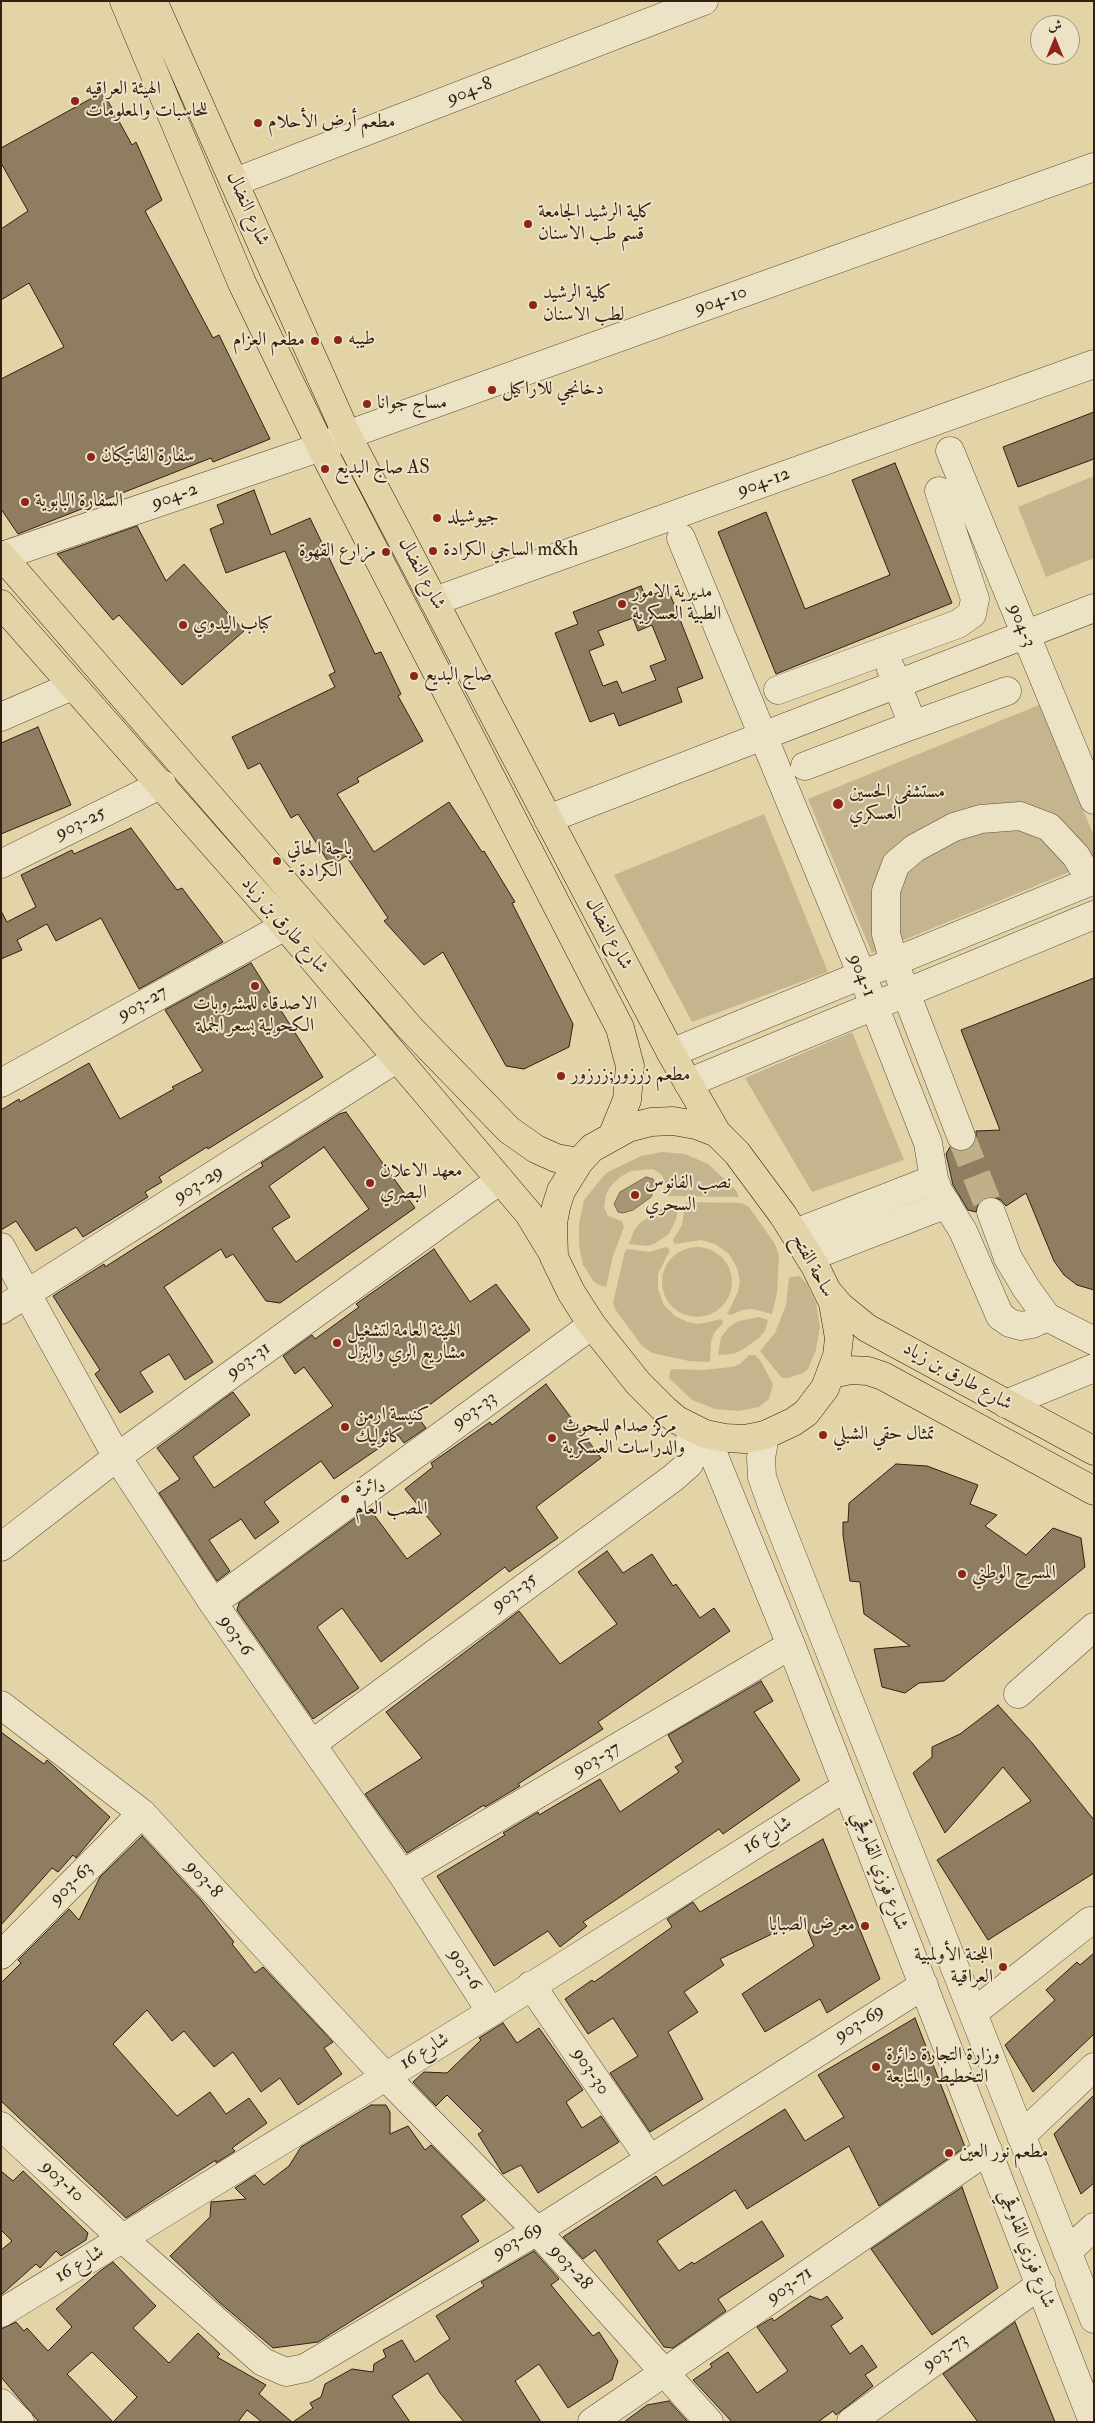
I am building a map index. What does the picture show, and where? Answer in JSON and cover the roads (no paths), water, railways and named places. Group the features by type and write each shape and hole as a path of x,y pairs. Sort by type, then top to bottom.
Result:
{"main road":[{"name":"شارع النضال","path":"124,1 242,284 321,448 620,1028 630,1066 627,1100 613,1134"},
{"name":"شارع النضال","path":"153,1 347,436 671,1053 717,1133"},
{"name":"شارع طارق بن زياد","path":"2,555 410,1028 509,1130 536,1149 556,1158 579,1162"},
{"name":"شارع طارق بن زياد","path":"1,604 72,686 162,784 529,1214 554,1257"},
{"name":"ساحة الفتح","path":"651,1122 696,1125 717,1133 737,1152 810,1257 828,1292 837,1321 838,1338 832,1374 825,1388 806,1412 793,1422 765,1435 745,1439 725,1438 698,1431 665,1410 638,1383 592,1325 571,1292 554,1257 553,1223 556,1206 565,1183 579,1162 592,1148 613,1134 651,1122"},
{"name":"شارع طارق بن زياد","path":"828,1292 840,1306 866,1328 1094,1451"},
{"name":"شارع طارق بن زياد","path":"832,1374 850,1370 868,1371 883,1376 1094,1492"}],"street":[{"name":"904-8","path":"235,182 704,1"},
{"name":"904-10","path":"347,436 1094,167"},
{"name":"904-12","path":"435,601 1094,364"},
{"name":"904-2","path":"2,555 321,448 347,436"},
{"name":"904-3","path":"950,451 1094,800"},
{"path":"778,690 958,624 972,614 975,600 939,491"},
{"name":"904-1","path":"681,538 862,975 928,1143 934,1179 967,1238 1000,1316 1010,1323 1021,1326 1032,1324 1047,1317"},
{"path":"548,819 1094,608"},
{"path":"884,651 913,725"},
{"path":"1,717 72,686"},
{"path":"805,766 1007,691"},
{"name":"903-25","path":"1,864 162,784"},
{"path":"688,1083 905,993 1089,917 1085,884 1076,856 1049,826 1020,816 981,819 954,826 915,848 896,864 886,891 886,934 894,962 905,993 960,1133 928,1143"},
{"path":"671,1053 1085,884"},
{"name":"903-27","path":"1,1083 284,926"},
{"path":"972,930 985,960"},
{"name":"903-29","path":"1,1310 396,1059"},
{"path":"794,1233 934,1179"},
{"name":"903-31","path":"1,1547 117,1456 500,1180"},
{"path":"810,1257 947,1204"},
{"path":"967,1238 994,1221 1017,1274 1047,1317 1094,1341"},
{"name":"903-6","path":"1,1247 117,1456 213,1603 402,1874 491,2012"},
{"name":"903-33","path":"213,1603 592,1325"},
{"path":"1006,1404 1094,1368"},
{"name":"شارع فوزي القاوقجي","path":"698,1431 791,1645 1041,2284 1093,2422"},
{"name":"903-35","path":"312,1744 673,1478 689,1464 698,1431"},
{"name":"شارع فوزي القاوقجي","path":"765,1435 761,1458 762,1477 772,1508 1094,2319"},
{"path":"1018,1694 1094,1627"},
{"name":"903-37","path":"402,1874 791,1645"},
{"name":"903-8","path":"1,1705 142,1813 385,2076"},
{"name":"شارع 16","path":"1,2313 491,2012 846,1787"},
{"name":"903-63","path":"1,1955 142,1813"},
{"path":"973,2014 1090,1921"},
{"name":"903-30","path":"531,1985 649,2158"},
{"name":"903-69","path":"123,2239 263,2362 286,2372 305,2368 536,2231 924,1985"},
{"path":"1021,2136 1094,2067"},
{"name":"903-28","path":"385,2076 536,2231 709,2422"},
{"name":"903-10","path":"1,2126 123,2239"},
{"name":"903-71","path":"592,2422 988,2150"},
{"path":"1067,2252 1094,2227"},
{"name":"903-73","path":"851,2422 1041,2284"},
{"path":"1,2403 20,2422"}],"tunnel":[{"path":"961,1136 991,1212"}],"place":[{"name":"الهيئة العراقيه للحاسبات والمعلومات","path":"75,101"},
{"name":"مطعم أرض الأحلام","path":"258,123"},
{"name":"كلية الرشيد الجامعة قسم طب الاسنان","path":"528,224"},
{"name":"كلية الرشيد لطب الاسنان","path":"533,305"},
{"name":"طيبه","path":"338,340"},
{"name":"مطعم العزام","path":"315,341"},
{"name":"دخانجي للاراكيل","path":"492,390"},
{"name":"مساج جوانا","path":"367,404"},
{"name":"سفارة الفاتيكان","path":"91,457"},
{"name":"صاج البديع AS","path":"325,469"},
{"name":"السفارة البابوية","path":"25,502"},
{"name":"جيوشيلد","path":"437,518"},
{"name":"الساجي الكرادة m&h","path":"433,551"},
{"name":"مزارع القهوة","path":"386,552"},
{"name":"مديرية الامور الطبية العسكرية","path":"622,604"},
{"name":"كباب اليدوي","path":"183,625"},
{"name":"صاج البديع","path":"414,676"},
{"name":"مستشفى الحسين العسكري","path":"838,804"},
{"name":"باجة الحاتي - الكرادة","path":"277,861"},
{"name":"الاصدقاء للمشروبات الكحولية بسعر الجملة","path":"255,986"},
{"name":"مطعم زرزور;زرزور","path":"561,1076"},
{"name":"معهد الاعلان البصري","path":"370,1183"},
{"name":"نصب الفانوس السحري","path":"635,1195"},
{"name":"الهيئة العامة لتشغيل مشاريع الري والبزل","path":"337,1343"},
{"name":"كنيسة ارمن كاثوليك","path":"345,1427"},
{"name":"تمثال حقي الشبلي","path":"823,1435"},
{"name":"مركز صدام للبحوث والدراسات العسكرية","path":"552,1438"},
{"name":"دائرة المصب العام","path":"345,1499"},
{"name":"المسرح الوطني","path":"962,1574"},
{"name":"معرض الصبايا","path":"865,1926"},
{"name":"اللجنة الأولمبية العراقية","path":"1003,1967"},
{"name":"وزارة التجارة دائرة التخطيط والمتابعة","path":"876,2067"},
{"name":"مطعم نور العين","path":"949,2153"}]}
